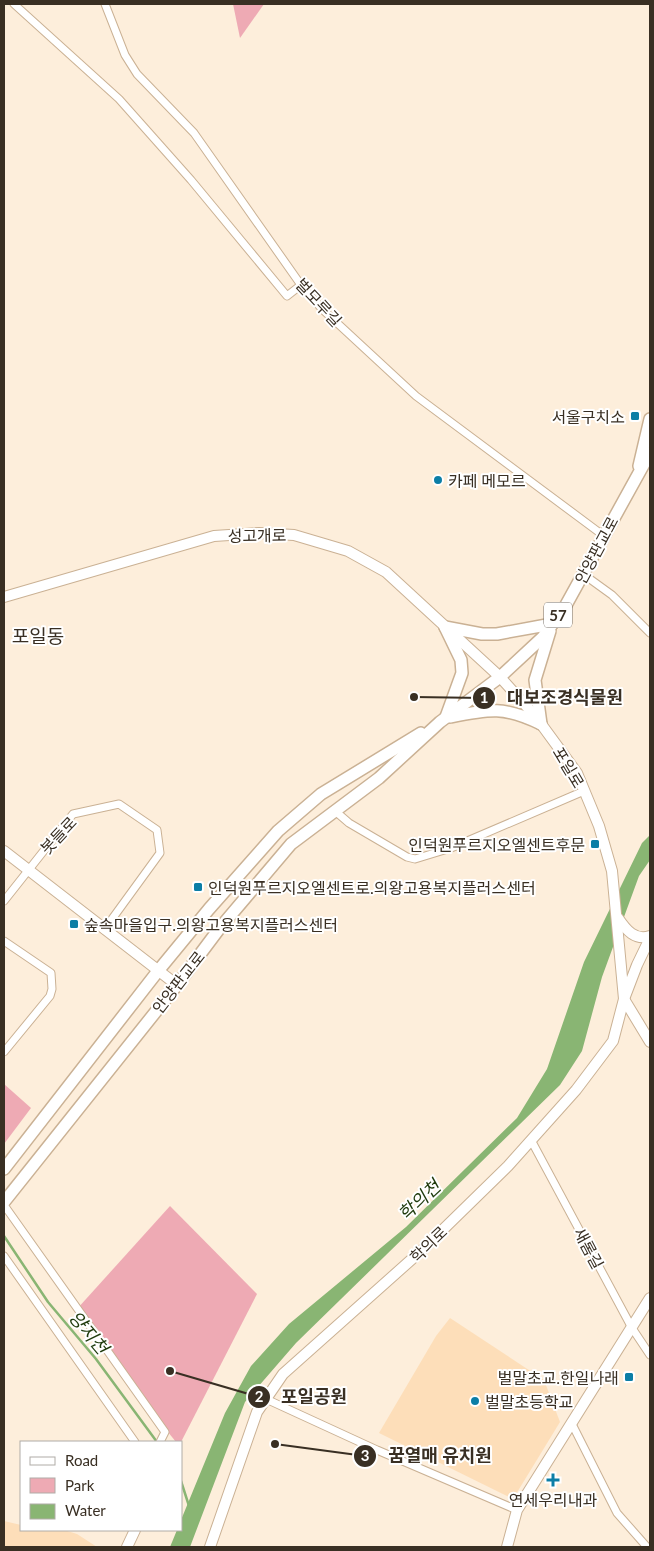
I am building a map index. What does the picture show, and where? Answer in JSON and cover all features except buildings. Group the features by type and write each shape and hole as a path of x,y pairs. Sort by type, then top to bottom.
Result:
{"main road":[{"name":"안양판교로","path":"637,475 650,419"},
{"name":"안양판교로","path":"4,1204 262,875 290,844 379,778 443,720 500,677 542,637 583,574 650,454"},
{"path":"443,720 482,711 506,710 541,724 535,680 552,624 497,634 482,634 446,627"},
{"path":"443,720 462,673 461,660 446,627"},
{"name":"안양판교로","path":"4,1169 209,909 278,831 321,794 372,761 443,720"}],"street":[{"path":"14,4 119,99 191,180 287,296 301,285"},
{"name":"벌모루길","path":"105,4 125,55 137,74 194,133 301,285 322,309 416,396 604,536"},
{"name":"성고개로","path":"4,597 214,536 259,533 294,534 348,551 386,572 500,677"},
{"path":"583,574 612,595 650,633"},
{"name":"포일로","path":"500,677 541,724 577,773 600,826 612,871 624,999"},
{"path":"334,810 349,823 407,857 415,859 451,848 584,792"},
{"name":"봇들로","path":"4,901 27,869 73,814 119,804 157,830 160,853 104,930"},
{"path":"4,851 177,985"},
{"path":"617,917 626,930 648,938"},
{"name":"학의로","path":"210,1547 249,1432 266,1399 283,1374 422,1251 531,1140 576,1090 613,1041 624,999 648,938"},
{"path":"4,941 51,974 52,989 50,996 4,1052"},
{"path":"624,999 650,1042"},
{"name":"새롬길","path":"531,1140 632,1328 650,1355"},
{"path":"4,1204 72,1303 165,1432 161,1440"},
{"path":"4,1256 134,1441"},
{"path":"507,1547 517,1510 650,1298"},
{"path":"266,1399 377,1450 517,1510"},
{"path":"572,1424 617,1513 647,1547"},
{"path":"127,1547 135,1531"}],"shaded area":[{"name":"벌말초등학교","path":"450,1318 544,1380 560,1422 513,1499 379,1433 436,1336"},
{"path":"4,1521 20,1525 20,1531 67,1531 77,1534 97,1547 4,1547"}],"green space":[{"path":"233,4 264,4 240,38"},
{"path":"4,1084 31,1108 4,1144"},
{"path":"170,1206 257,1294 182,1441 175,1441 168,1432 77,1309"}],"water":[{"name":"학의천","path":"650,835 650,860 639,876 602,977 582,1051 560,1085 296,1343 245,1402 190,1547 170,1547 177,1531 182,1531 182,1518 225,1413 251,1366 289,1324 406,1227 517,1118 547,1069 584,962 642,843"}],"waterway":[{"name":"양지천","path":"4,1236 48,1302 96,1359 156,1441"},
{"name":"양지천","path":"182,1484 189,1506"}],"place":[{"name":"서울구치소","path":"635,416"},
{"name":"카페 메모르","path":"438,480"},
{"name":"대보조경식물원","path":"414,697"},
{"name":"인덕원푸르지오엘센트후문","path":"595,844"},
{"name":"인덕원푸르지오엘센트로.의왕고용복지플러스센터","path":"198,887"},
{"name":"숲속마을입구.의왕고용복지플러스센터","path":"74,924"},
{"name":"포일공원","path":"170,1371"},
{"name":"벌말초교.한일나래","path":"629,1377"},
{"name":"벌말초등학교","path":"475,1401"},
{"name":"꿈열매 유치원","path":"275,1444"},
{"name":"연세우리내과","path":"553,1480"}],"district":[{"name":"포일동","path":"38,635"}]}
